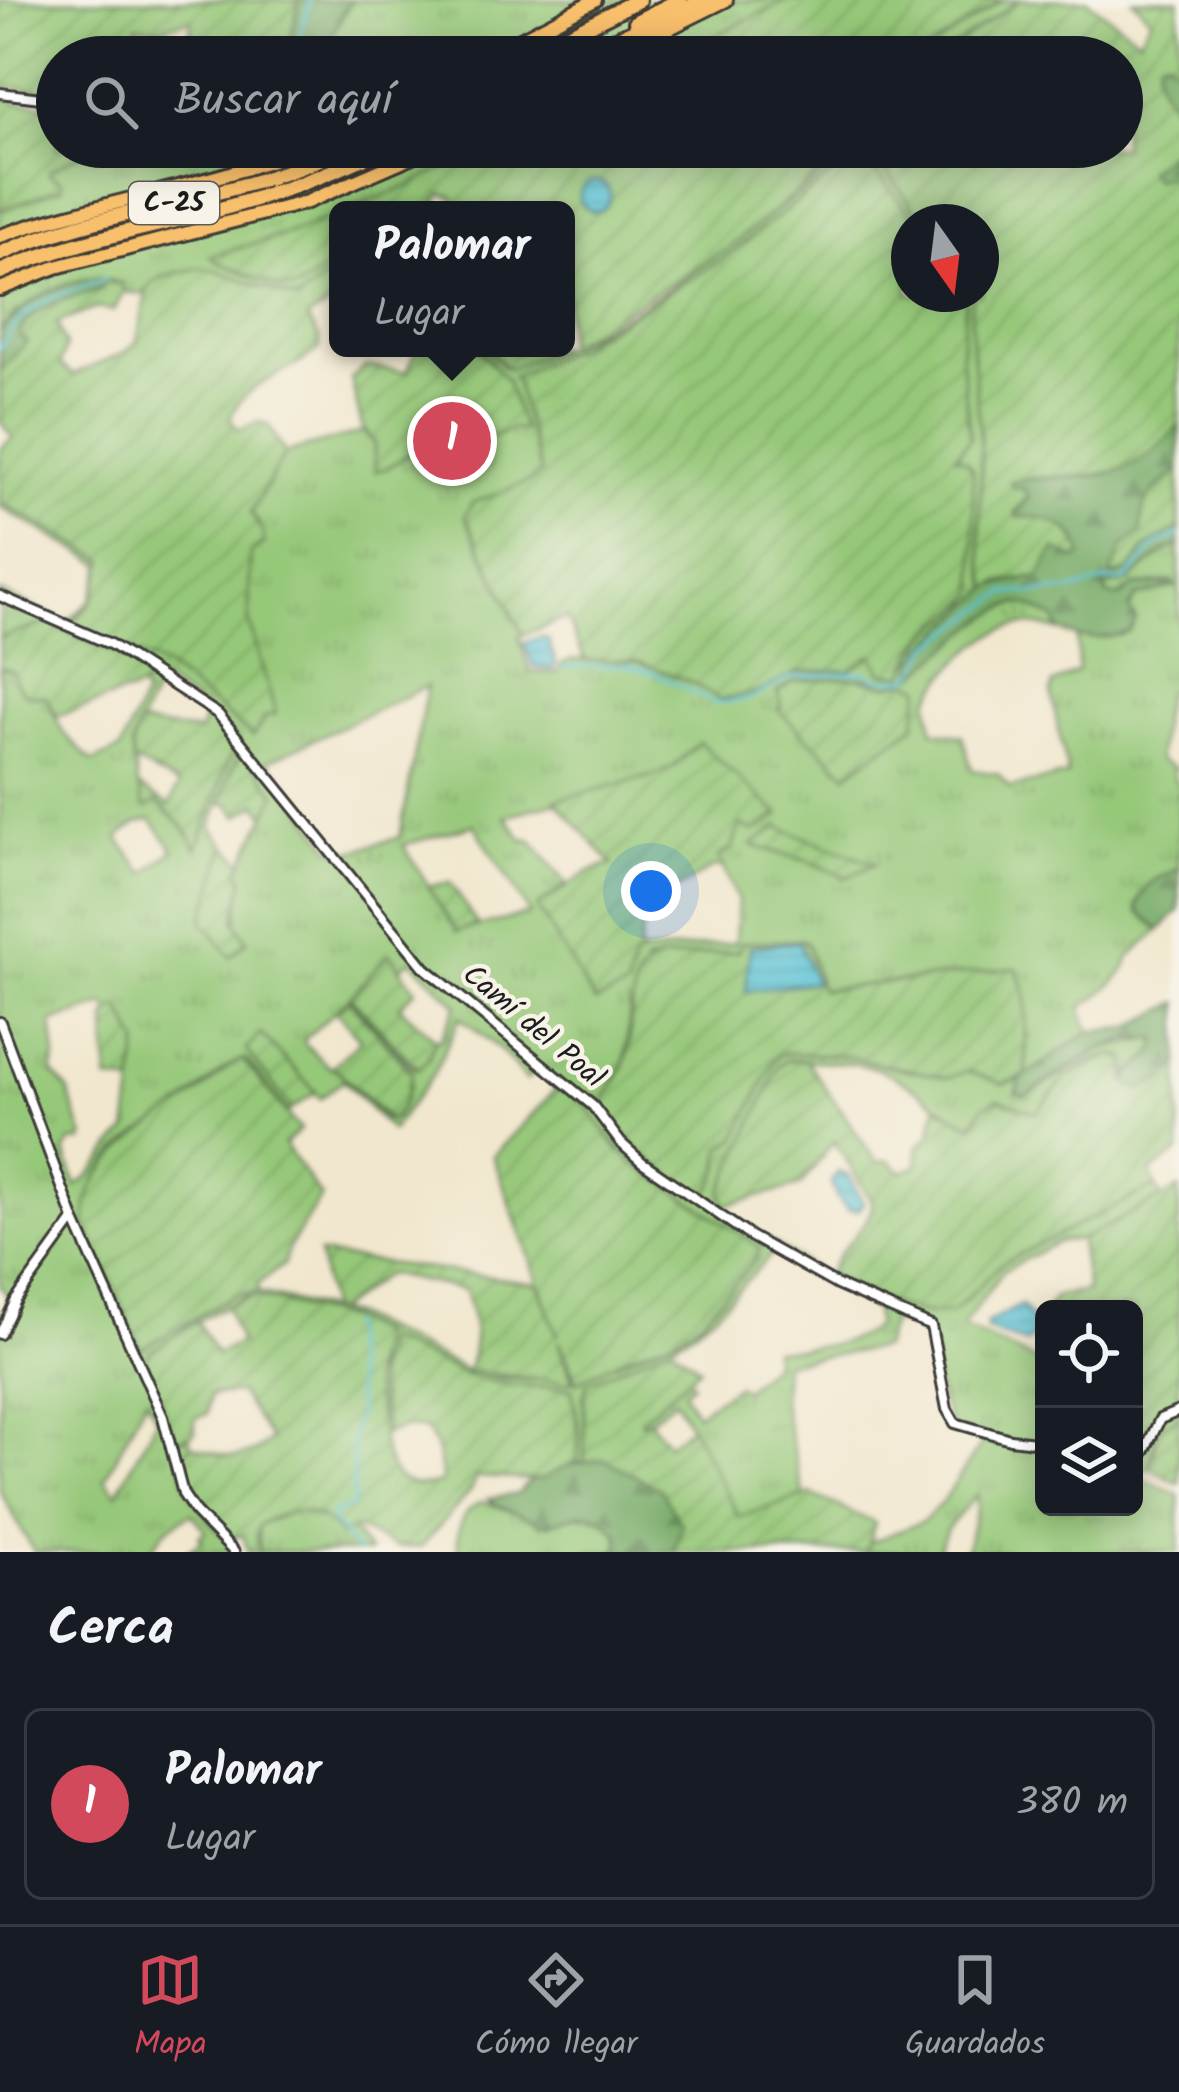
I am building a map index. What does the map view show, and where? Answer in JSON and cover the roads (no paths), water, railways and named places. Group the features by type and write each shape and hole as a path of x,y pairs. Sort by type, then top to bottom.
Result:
{"highway":[{"path":"526,36 595,0"},
{"path":"567,36 638,0"},
{"path":"611,36 680,0"},
{"path":"621,36 706,0"},
{"path":"653,36 726,0"},
{"path":"0,236 71,211 248,168"},
{"name":"C-25","path":"0,254 97,221 296,168"},
{"name":"C-25","path":"0,272 103,237 278,193 343,168"},
{"path":"0,289 56,267 307,202 386,168"}],"street":[{"path":"0,93 36,97"},
{"name":"Camí del Poal","path":"0,596 110,644 218,714 411,954 467,1006 592,1106 642,1162 750,1236 837,1286 931,1326 947,1409 956,1424 1035,1442"},
{"path":"0,1022 74,1219 163,1417 183,1494 234,1552"},
{"path":"0,1334 16,1300 74,1219"},
{"path":"1143,1453 1160,1419 1179,1411"}],"water":[{"path":"595,181 610,196 595,211 580,196"},
{"path":"548,639 556,663 553,669 534,667 524,643"},
{"path":"799,942 815,982 746,991 750,947"},
{"path":"838,1172 848,1175 863,1203 859,1210 848,1210 836,1197 831,1182"},
{"path":"1021,1305 1035,1323 1035,1337 1025,1344 987,1330 986,1324"}],"waterway":[{"path":"300,36 310,0"},
{"path":"0,348 33,309 106,279"},
{"path":"562,667 627,665 715,703 750,699 792,677 864,672 877,679 905,679 915,673 929,647 1005,593 1072,591 1105,581 1125,581 1156,545 1179,535"},
{"path":"348,1324 358,1413 353,1431 353,1506 332,1514 357,1552"}],"place":[{"name":"Palomar","path":"452,441"}]}
